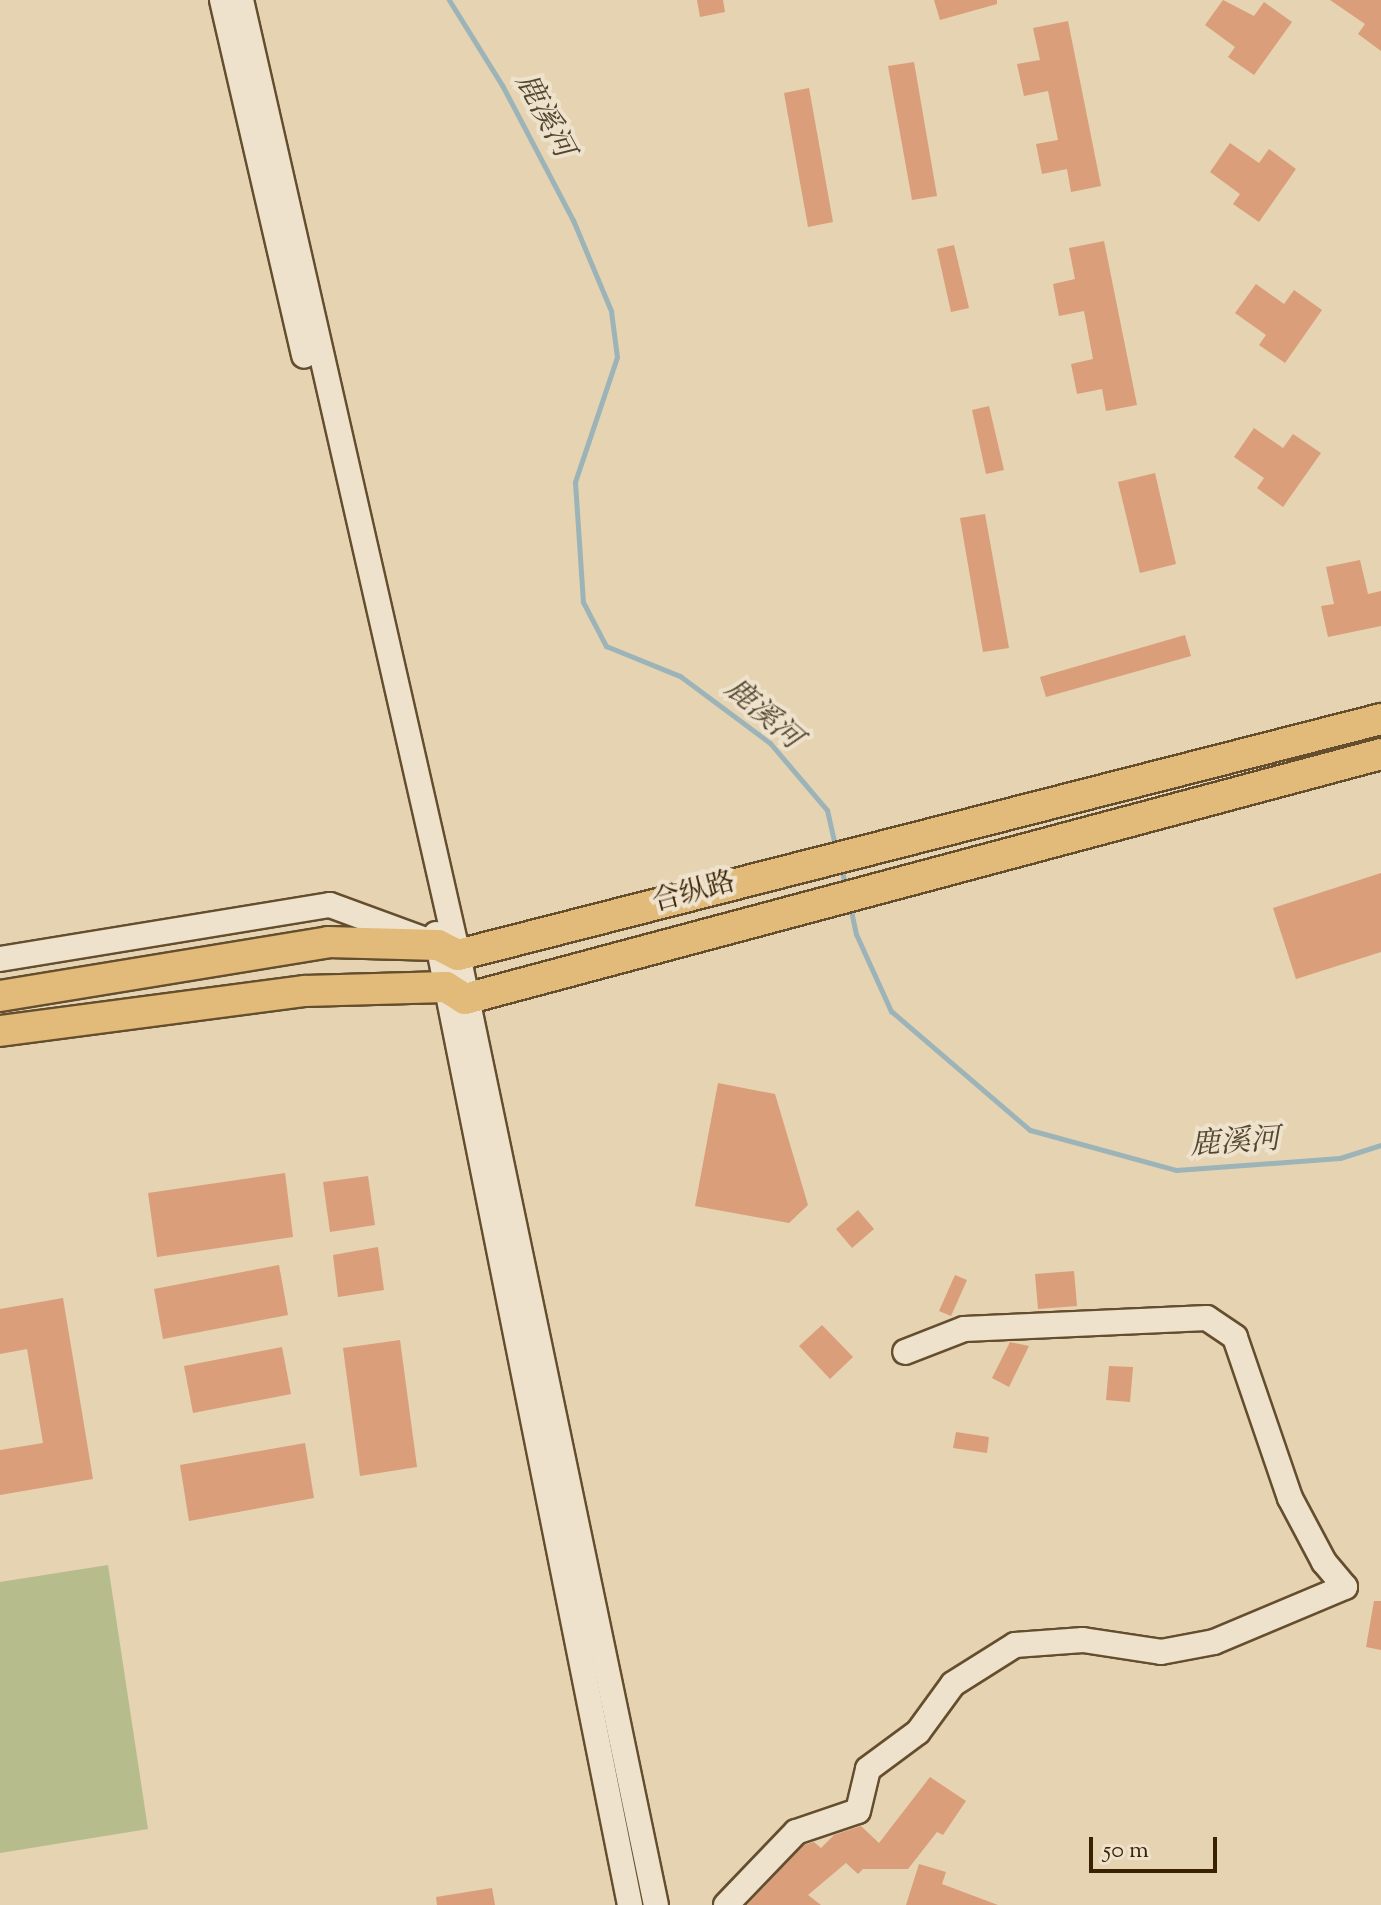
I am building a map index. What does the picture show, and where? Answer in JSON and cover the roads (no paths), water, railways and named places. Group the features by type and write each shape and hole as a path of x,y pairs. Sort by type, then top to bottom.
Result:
{"main road":[{"name":"合纵路","path":"0,996 328,942 448,950 918,837 1381,719"},
{"path":"0,1031 305,991 456,993 1381,754"}],"street":[{"path":"222,0 448,950"},
{"path":"241,0 448,950 630,1905"},
{"path":"0,959 330,905 448,950"},
{"path":"456,993 656,1905"},
{"path":"726,1905 796,1832 858,1811 868,1769 918,1732 953,1684 1015,1645 1083,1640 1161,1652 1214,1642 1345,1587 1324,1562 1290,1498 1235,1337 1207,1318 964,1329 905,1352"}],"waterway":[{"name":"鹿溪河","path":"449,0 502,85 573,220 611,311 617,357 575,482 583,602 606,646 680,676 770,743 827,810 836,850"},
{"name":"鹿溪河","path":"841,867 846,889"},
{"name":"鹿溪河","path":"850,906 856,934 891,1011 1030,1130 1176,1170 1340,1158 1381,1145"}]}
